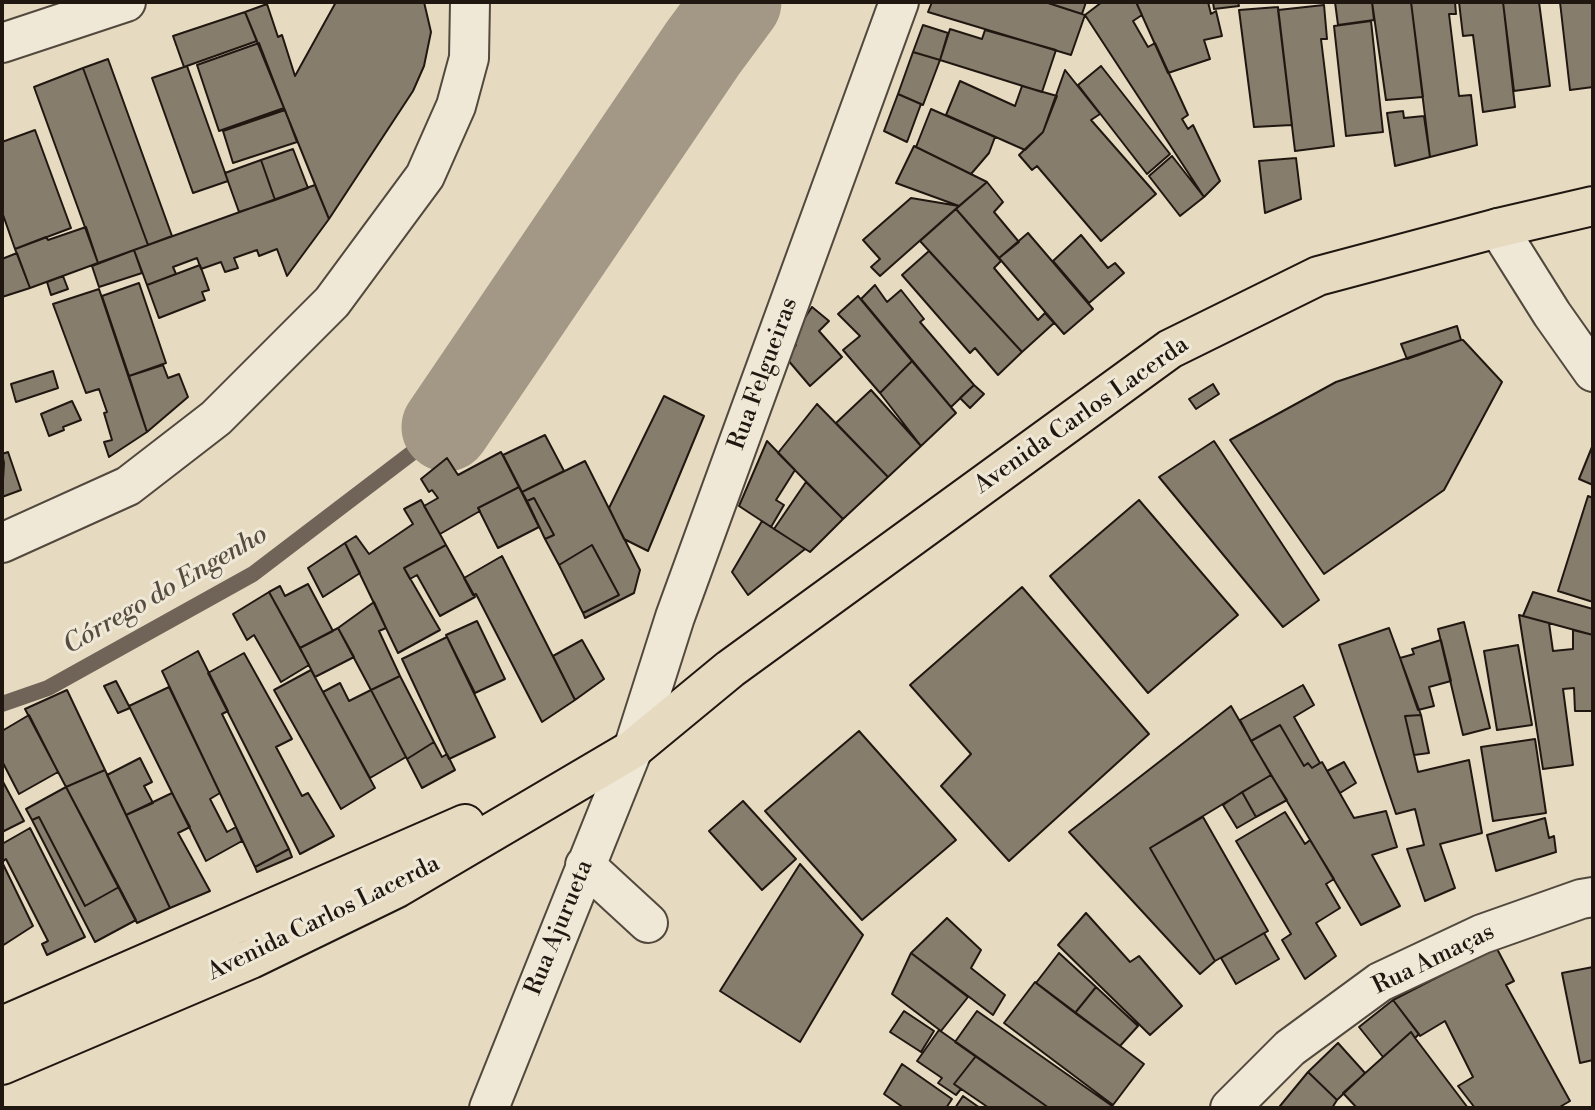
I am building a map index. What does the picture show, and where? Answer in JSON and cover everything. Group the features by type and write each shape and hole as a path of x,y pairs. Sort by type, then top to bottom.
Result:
{"main road":[{"name":"Avenida Carlos Lacerda","path":"2,1065 251,959 397,888 633,749 730,669 1170,349 1318,276 1593,206"},
{"name":"Avenida Carlos Lacerda","path":"2,1026 633,749"}],"street":[{"path":"2,43 126,2"},
{"path":"2,543 128,486 216,418 332,302 425,176 456,106 469,58 470,2"},
{"name":"Rua Felgueiras","path":"633,749 675,617 899,2"},
{"path":"1499,228 1552,314 1593,372"},
{"name":"Rua Ajurueta","path":"489,1108 633,749"},
{"path":"585,865 648,923"},
{"name":"Rua Amaças","path":"1230,1108 1290,1048 1380,982 1482,934 1593,897"}],"building":[{"path":"336,2 424,2 431,32 424,66 413,91 329,219 245,12 267,4 278,37 282,35 295,76"},
{"path":"932,2 1045,2 1085,15 1071,55 928,12"},
{"path":"1045,2 1086,2 1082,14"},
{"path":"1102,2 1136,2 1142,15 1133,21 1148,47 1155,43 1188,115 1182,119 1188,129 1193,125 1220,181 1204,197 1085,15"},
{"path":"1136,2 1208,2 1211,14 1216,11 1222,36 1204,40 1210,59 1168,73"},
{"path":"1213,2 1238,2 1239,6 1214,9"},
{"path":"1335,2 1372,2 1374,20 1338,25"},
{"path":"1372,2 1411,2 1423,97 1386,100"},
{"path":"1411,2 1455,2 1456,14 1449,14 1459,96 1471,95 1477,145 1430,157"},
{"path":"1459,2 1503,2 1515,107 1483,112 1473,35 1463,36"},
{"path":"1503,2 1539,2 1550,86 1514,91"},
{"path":"1560,2 1593,2 1593,87 1570,90"},
{"path":"1324,5 1327,39 1321,39 1334,146 1295,151 1278,10"},
{"path":"1278,7 1292,125 1254,127 1239,10"},
{"path":"245,12 257,41 184,67 173,36"},
{"path":"1371,21 1383,132 1346,136 1334,26"},
{"path":"923,25 948,33 940,60 913,52"},
{"path":"950,29 982,39 985,30 1056,50 1042,92 940,60"},
{"path":"259,43 284,108 219,131 197,65"},
{"path":"913,52 940,60 923,105 898,94"},
{"path":"108,59 172,236 148,245 83,68"},
{"path":"187,66 228,181 193,193 152,78"},
{"path":"1101,66 1170,154 1147,174 1078,85"},
{"path":"83,68 148,245 98,263 34,87"},
{"path":"1065,70 1100,114 1091,120 1156,194 1101,241 1037,166 1032,170 1019,155 1043,132"},
{"path":"960,81 1015,106 1022,86 1057,96 1043,132 1025,150 946,115"},
{"path":"898,94 921,104 907,142 884,131"},
{"path":"931,109 995,137 989,153 971,174 916,147"},
{"path":"285,110 297,142 233,163 223,131"},
{"path":"1403,111 1404,118 1424,116 1430,157 1395,166 1387,113"},
{"path":"35,130 71,228 15,249 2,212 2,142"},
{"path":"914,146 987,182 959,206 896,183"},
{"path":"293,149 308,188 275,200 261,160"},
{"path":"1172,156 1204,197 1180,216 1149,176"},
{"path":"1296,158 1301,199 1265,213 1259,161"},
{"path":"261,160 275,200 239,212 225,173"},
{"path":"987,182 1003,202 994,212 1019,242 999,258 956,209"},
{"path":"315,185 329,219 287,276 277,249 259,256 257,250 234,258 238,268 225,272 221,262 201,269 197,258 173,267 176,274 147,285 134,250"},
{"path":"911,198 959,206 880,276 871,267 880,259 863,240"},
{"path":"956,209 1001,261 994,268 1038,320 1045,313 1054,323 1022,352 920,241"},
{"path":"86,227 98,263 30,288 15,249 46,237 48,240"},
{"path":"1028,233 1093,309 1064,334 999,258"},
{"path":"1081,235 1108,268 1115,263 1124,273 1089,303 1053,261"},
{"path":"134,250 142,273 99,287 92,266"},
{"path":"929,251 1022,352 998,375 975,348 970,353 902,275"},
{"path":"17,253 30,288 2,297 2,259"},
{"path":"200,265 209,290 202,292 205,300 159,318 147,285"},
{"path":"63,276 68,289 51,295 47,282"},
{"path":"139,283 166,363 129,376 102,296"},
{"path":"875,285 887,302 901,290 924,319 920,322 974,385 951,407 861,299"},
{"path":"99,289 147,432 109,457 104,442 112,440 99,389 86,393 53,304"},
{"path":"858,296 912,361 880,393 843,350 860,336 838,314"},
{"path":"812,307 829,321 819,331 842,357 810,386 787,359 796,345 790,340"},
{"path":"1457,326 1461,340 1407,359 1401,344"},
{"path":"1461,340 1502,382 1444,490 1324,574 1230,440 1336,382"},
{"path":"912,361 956,413 921,446 880,393"},
{"path":"163,365 168,378 179,374 188,397 147,432 129,376"},
{"path":"53,371 58,388 16,402 11,384"},
{"path":"1213,384 1219,394 1196,409 1189,399"},
{"path":"974,385 984,394 970,408 960,398"},
{"path":"871,390 921,446 888,477 836,423"},
{"path":"664,396 704,416 648,551 624,539 609,508"},
{"path":"72,401 81,420 49,436 41,414"},
{"path":"817,404 888,477 843,519 778,453"},
{"path":"545,435 564,471 522,492 503,455"},
{"path":"767,441 795,470 776,500 784,505 771,527 739,506"},
{"path":"1214,441 1319,600 1283,627 1159,477"},
{"path":"1593,448 1593,485 1579,479"},
{"path":"8,452 21,490 2,497 2,454"},
{"path":"501,452 519,487 478,508 480,511 440,534 424,506 438,498 432,490 429,492 421,479 447,458 458,475"},
{"path":"585,461 640,570 634,593 585,618 583,613 619,595 592,545 559,565 545,539 554,535 534,498 527,501 522,492"},
{"path":"806,482 843,519 810,552 774,529"},
{"path":"519,487 539,527 498,548 478,508"},
{"path":"1588,496 1593,498 1593,602 1558,591"},
{"path":"534,498 554,535 545,539 527,501"},
{"path":"421,500 446,545 404,568 440,630 398,653 345,543 356,536 369,554 413,524 404,509"},
{"path":"1139,500 1238,615 1148,693 1050,576"},
{"path":"762,521 805,549 748,595 732,572"},
{"path":"345,543 360,573 323,597 308,568"},
{"path":"446,545 475,597 440,616 417,575 410,579 404,568"},
{"path":"592,545 619,595 583,613 559,565"},
{"path":"502,556 575,700 542,722 476,594 473,595 464,578"},
{"path":"308,584 333,631 300,648 269,592 280,586 285,596"},
{"path":"1022,587 1149,734 1009,861 941,786 971,754 910,685"},
{"path":"269,592 309,665 281,682 254,635 247,640 233,614"},
{"path":"1533,592 1593,609 1593,635 1523,616"},
{"path":"374,602 386,628 379,631 400,676 371,690 338,628"},
{"path":"1519,615 1549,623 1553,651 1573,649 1573,630 1593,635 1593,711 1575,711 1574,688 1563,689 1573,765 1543,769"},
{"path":"477,621 505,679 475,693 446,635"},
{"path":"1464,622 1490,728 1463,735 1438,629"},
{"path":"338,628 354,657 315,677 300,648"},
{"path":"1389,628 1421,715 1405,716 1418,772 1469,760 1482,833 1440,844 1455,888 1425,901 1407,849 1424,845 1415,809 1396,814 1339,645"},
{"path":"447,637 495,737 449,759 402,659"},
{"path":"582,640 604,679 575,700 553,656"},
{"path":"1441,640 1451,681 1429,687 1434,706 1418,710 1400,658 1414,654 1412,649"},
{"path":"1518,645 1532,725 1497,730 1484,651"},
{"path":"198,651 228,711 222,714 289,849 255,867 162,671"},
{"path":"244,653 292,739 276,747 302,796 308,793 334,836 300,854 208,673"},
{"path":"311,670 375,788 341,809 274,690"},
{"path":"400,676 434,742 407,759 371,690"},
{"path":"116,681 130,708 118,713 104,686"},
{"path":"340,683 349,701 371,690 406,757 370,778 323,692"},
{"path":"1303,685 1314,705 1294,717 1320,763 1312,768 1308,763 1304,766 1280,725 1251,741 1240,720"},
{"path":"169,687 220,793 210,799 227,832 236,827 242,841 206,861 129,706"},
{"path":"67,690 105,770 66,787 25,709"},
{"path":"1231,706 1271,775 1150,848 1215,961 1200,974 1069,832"},
{"path":"29,715 58,772 19,794 2,761 2,731"},
{"path":"1421,715 1429,753 1414,755 1405,716"},
{"path":"1280,725 1304,766 1308,763 1312,768 1322,762 1354,818 1386,811 1397,847 1372,855 1400,906 1361,925 1251,741"},
{"path":"859,731 956,840 862,920 765,811"},
{"path":"1535,739 1546,813 1493,821 1481,747"},
{"path":"434,742 442,757 447,754 455,770 422,788 407,759"},
{"path":"140,758 152,782 144,786 153,803 126,815 107,775"},
{"path":"1344,762 1356,783 1340,793 1327,771"},
{"path":"105,770 170,908 137,923 66,787"},
{"path":"1271,775 1287,800 1256,817 1242,792"},
{"path":"2,780 24,821 2,832"},
{"path":"66,787 119,887 85,906 39,817 32,820 26,809"},
{"path":"1242,792 1256,817 1237,828 1223,805"},
{"path":"172,793 190,827 178,833 210,891 170,908 126,815"},
{"path":"743,801 796,859 762,890 709,831"},
{"path":"1285,812 1305,844 1310,840 1334,879 1326,884 1340,908 1316,923 1336,956 1305,979 1282,940 1291,934 1236,841"},
{"path":"39,817 85,906 119,887 136,920 95,942 32,820"},
{"path":"1203,817 1268,931 1215,961 1150,848"},
{"path":"1545,818 1549,838 1554,836 1556,852 1496,871 1487,835"},
{"path":"30,828 85,937 47,955 42,944 48,941 6,859 2,862 2,844"},
{"path":"289,849 292,857 257,872 255,867"},
{"path":"2,862 33,926 2,946"},
{"path":"800,864 863,935 800,1042 720,991"},
{"path":"1086,913 1130,962 1139,956 1182,1006 1150,1035 1058,945"},
{"path":"947,918 981,950 971,968 1005,995 993,1015 911,953"},
{"path":"1264,933 1279,959 1236,984 1221,958"},
{"path":"1496,947 1514,981 1506,985 1570,1101 1558,1108 1475,1108 1458,1086 1473,1077 1445,1021 1420,1036 1393,1000"},
{"path":"911,953 968,997 941,1031 892,994"},
{"path":"1059,953 1096,987 1075,1013 1036,983"},
{"path":"1593,967 1593,1060 1580,1063 1562,973"},
{"path":"1035,982 1144,1064 1113,1105 1004,1023"},
{"path":"1096,987 1138,1026 1120,1046 1075,1013"},
{"path":"1393,1000 1419,1034 1415,1038 1411,1032 1383,1057 1359,1027"},
{"path":"904,1011 934,1031 921,1052 890,1032"},
{"path":"977,1011 1115,1108 1049,1108 955,1042"},
{"path":"939,1030 976,1056 954,1084 961,1089 956,1095 938,1083 942,1078 917,1061"},
{"path":"1411,1032 1468,1108 1357,1108 1343,1093"},
{"path":"1338,1043 1365,1073 1337,1100 1308,1072"},
{"path":"976,1056 1049,1108 989,1108 954,1084"},
{"path":"902,1064 952,1099 946,1108 904,1108 884,1094"},
{"path":"1308,1072 1337,1100 1332,1108 1282,1108 1280,1106"},
{"path":"963,1096 980,1108 955,1108"}],"waterway":[{"path":"446,427 737,2"},
{"name":"Córrego do Engenho","path":"2,704 48,688 253,574 446,427"}]}
